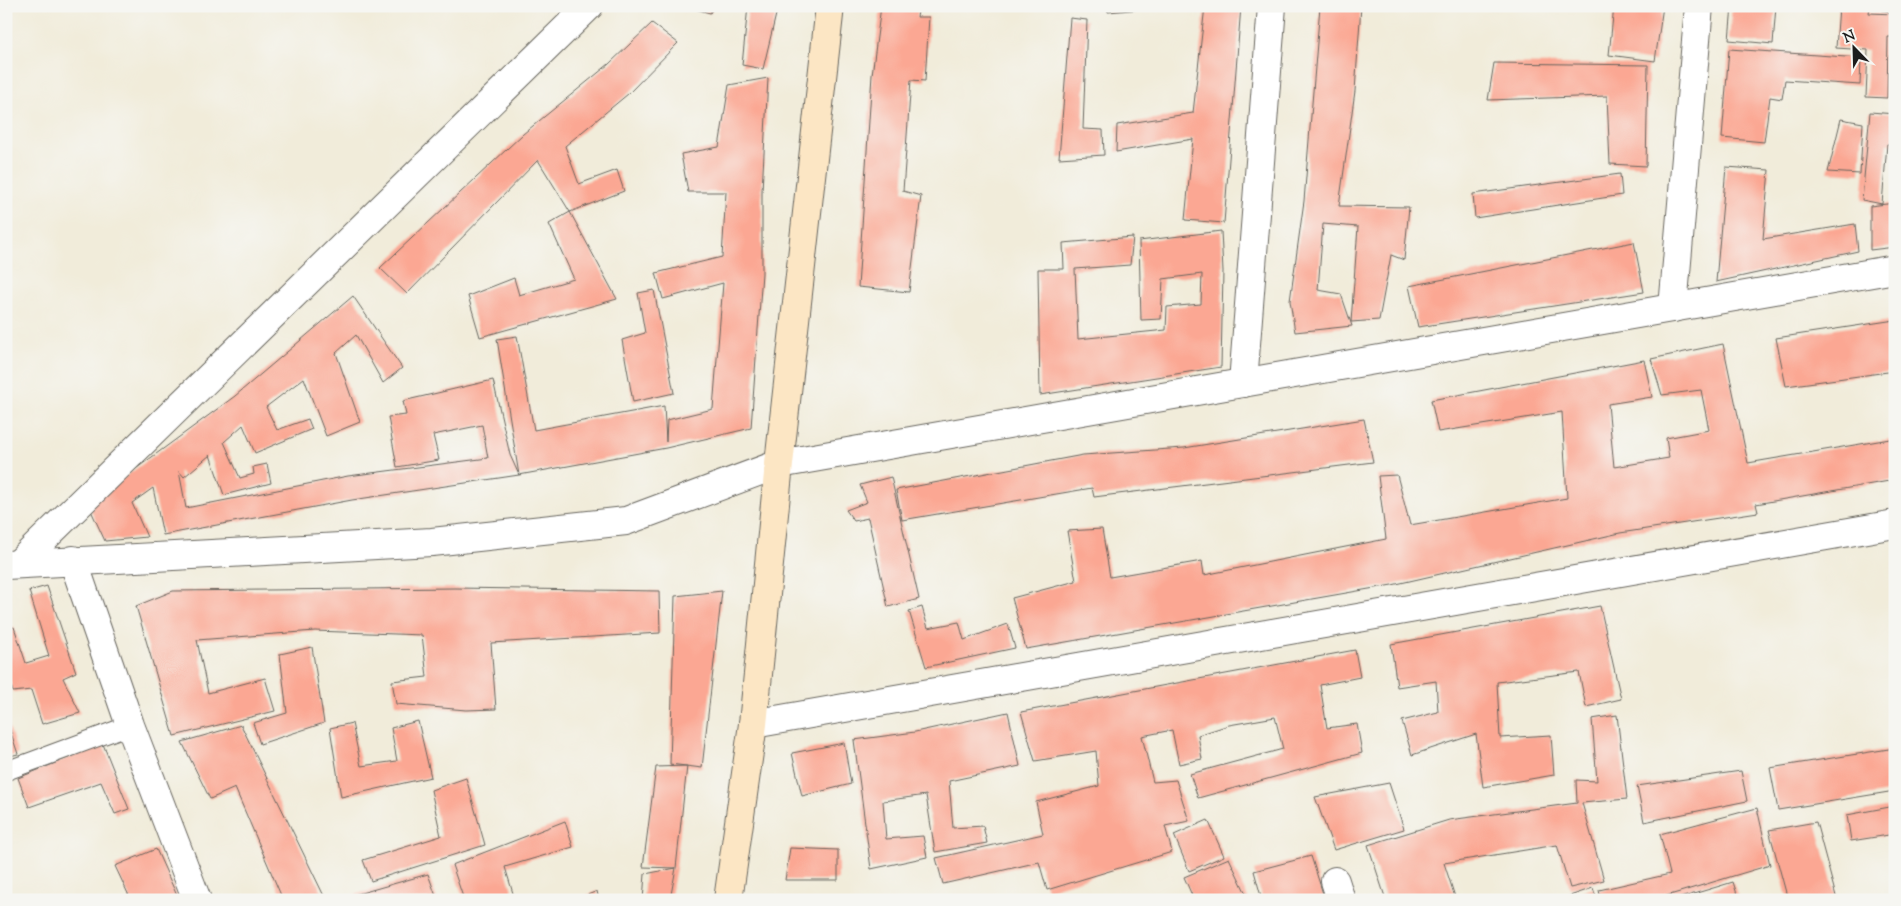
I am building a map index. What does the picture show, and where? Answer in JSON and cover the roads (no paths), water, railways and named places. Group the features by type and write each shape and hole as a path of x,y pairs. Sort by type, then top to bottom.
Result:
{"street":[{"path":"12,564 589,6"},
{"path":"728,900 753,724 779,464 830,6"},
{"path":"1243,383 1272,6"},
{"path":"1673,308 1699,6"},
{"path":"12,564 432,542 626,521 779,464 1895,269"},
{"path":"753,724 1895,524"},
{"path":"73,560 130,725 198,900"}],"lane":[{"path":"6,772 130,725"}]}
